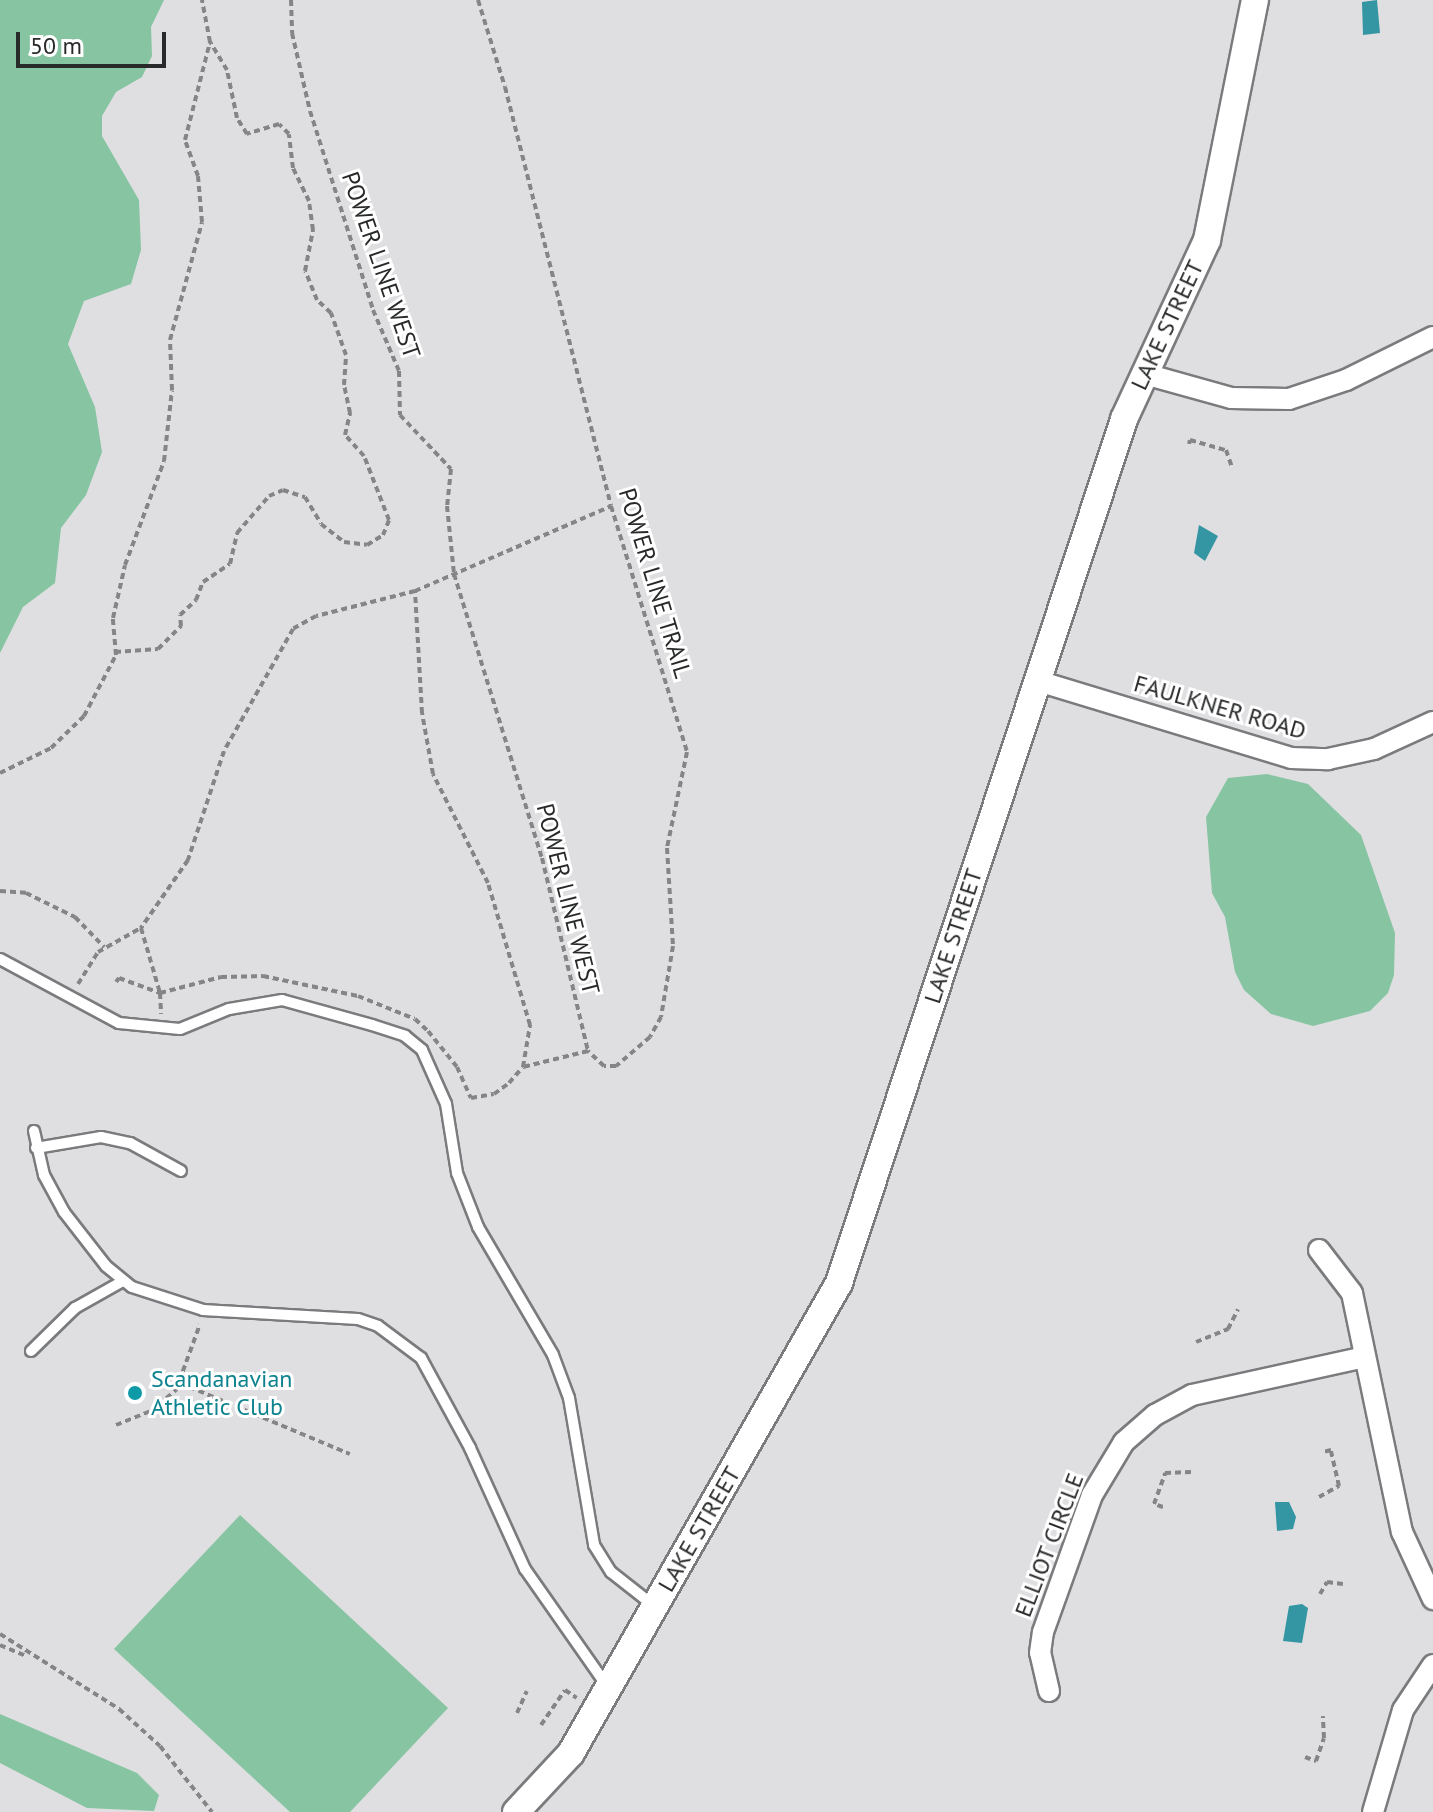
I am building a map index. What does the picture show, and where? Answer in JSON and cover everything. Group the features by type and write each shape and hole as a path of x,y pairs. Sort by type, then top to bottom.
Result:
{"main road":[{"name":"LAKE STREET","path":"516,1812 571,1753 839,1283 1124,419 1207,240 1255,0"}],"street":[{"path":"1145,374 1231,398 1289,399 1346,380 1433,337"},
{"name":"FAULKNER ROAD","path":"1038,681 1291,758 1328,759 1374,749 1433,722"},
{"path":"1319,1250 1352,1293 1402,1532 1433,1599"},
{"name":"ELLIOT CIRCLE","path":"1049,1691 1040,1653 1043,1632 1092,1495 1124,1442 1155,1415 1192,1395 1365,1357"},
{"path":"1373,1812 1403,1710 1433,1665"}],"lane":[{"path":"0,959 119,1023 180,1029 229,1009 282,1000 405,1036 422,1050 446,1104 457,1173 478,1227 553,1355 569,1398 594,1545 611,1572 654,1606"},
{"path":"34,1131 44,1175 64,1212 123,1281 203,1310 358,1319 413,1350 438,1384 525,1569 602,1699"},
{"path":"36,1148 101,1137 130,1143 181,1171"},
{"path":"31,1351 75,1308 123,1281"}],"path":[{"path":"115,652 158,649 181,626 180,615 196,600 203,582 230,564 237,533 269,496 283,490 305,497 321,524 344,542 367,545 383,535 389,520 364,456 345,435 350,413 344,385 346,355 331,313 317,300 305,271 313,230 309,201 293,168 289,134 279,124 247,134 237,118 227,70 210,42 202,0"},
{"name":"POWER LINE WEST","path":"291,0 292,33 310,111 373,310 399,371 400,415 451,469 447,506 454,574 542,858 588,1051"},
{"name":"POWER LINE TRAIL","path":"478,0 508,100 611,506 678,716 687,764 667,848 673,946 661,1017 650,1037 616,1066 604,1066 588,1051"},
{"path":"0,773 51,748 84,716 115,652 113,618 125,565 164,461 172,390 170,340 202,222 198,176 185,140 210,42"},
{"path":"1189,444 1190,440 1226,450 1232,467"},
{"path":"70,997 104,947 141,928 188,860 224,751 293,629 316,616 415,591 611,506"},
{"path":"415,591 431,762 477,856 505,935 530,1025 523,1067"},
{"path":"0,891 26,893 75,917 104,947"},
{"path":"141,928 160,993"},
{"path":"116,982 119,978 160,993 221,977 263,976 374,1002 428,1031 457,1067 471,1098 494,1094 523,1067 588,1051"},
{"path":"1196,1342 1228,1329 1238,1309"},
{"path":"116,1425 151,1411 180,1383 203,1310"},
{"path":"180,1383 350,1454"},
{"path":"1319,1497 1339,1486 1331,1450 1323,1452"},
{"path":"1163,1507 1154,1504 1165,1473 1191,1472"},
{"path":"1320,1594 1327,1582 1343,1584"},
{"path":"0,1634 35,1660 119,1709 146,1732 212,1812"},
{"path":"0,1645 35,1660"},
{"path":"541,1725 565,1690 602,1699"},
{"path":"517,1713 527,1691"},
{"path":"1305,1757 1316,1761 1324,1738 1323,1716"}],"green space":[{"path":"0,0 164,0 151,27 152,56 142,77 116,92 102,116 102,136 139,200 141,250 131,284 84,301 68,344 95,407 102,452 86,495 61,528 55,583 23,607 0,653"},
{"path":"1267,774 1308,784 1361,835 1395,933 1394,975 1388,993 1370,1011 1313,1026 1271,1014 1244,990 1235,972 1225,917 1212,893 1206,817 1228,778"},
{"path":"240,1515 448,1708 350,1812 290,1812 114,1649"},
{"path":"0,1714 137,1773 159,1795 154,1811 87,1808 0,1763"}],"water":[{"path":"1377,0 1380,33 1363,35 1362,2"},
{"path":"1199,525 1218,536 1205,561 1194,553"},
{"path":"1275,1502 1289,1502 1296,1517 1293,1529 1277,1531"},
{"path":"1302,1604 1308,1608 1302,1643 1283,1641 1289,1606"}],"place":[{"name":"Scandanavian Athletic Club","path":"135,1393"}]}
